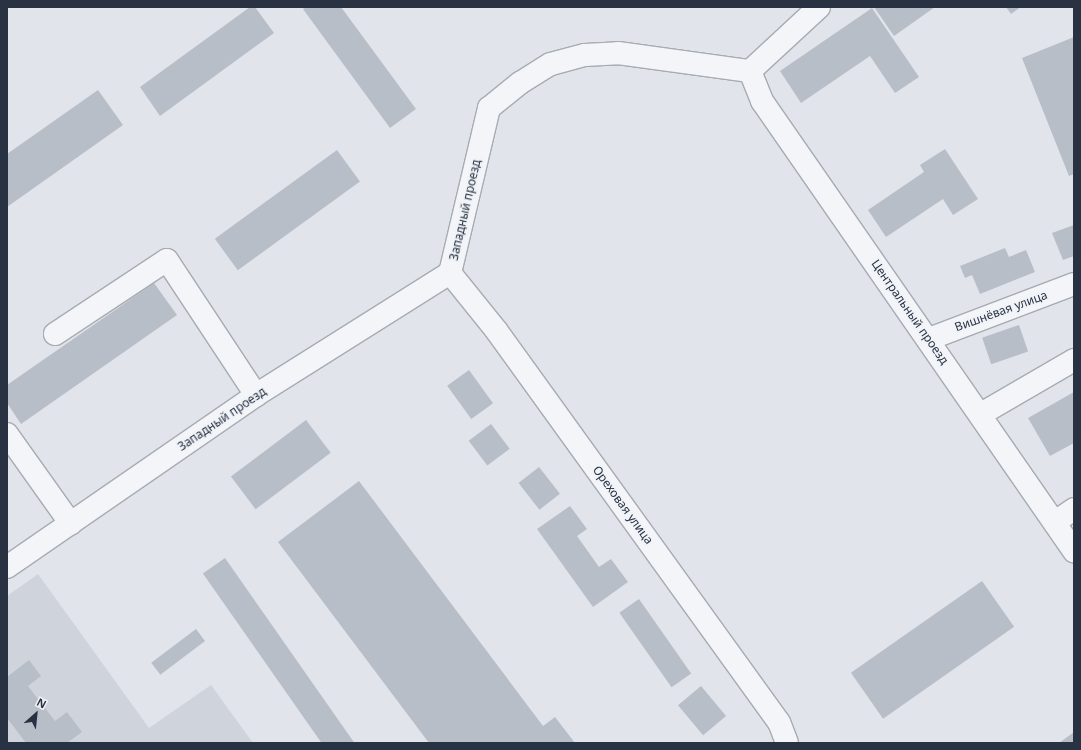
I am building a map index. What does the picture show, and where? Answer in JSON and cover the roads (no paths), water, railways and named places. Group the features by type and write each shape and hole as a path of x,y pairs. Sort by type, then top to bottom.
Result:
{"street":[{"path":"750,71 819,7"},
{"name":"Западный проезд","path":"7,567 256,395 450,273 489,108 520,83 551,64 585,55 618,53 750,71"},
{"name":"Центральный проезд","path":"750,71 762,101 929,339 1074,550"},
{"path":"55,334 167,260 256,395"},
{"name":"Ореховая улица","path":"450,273 496,330 779,722 787,743"},
{"name":"Вишнёвая улица","path":"929,339 1074,284"},
{"path":"980,414 1074,360"},
{"path":"7,434 71,524"},
{"path":"1055,522 1074,509"}]}
